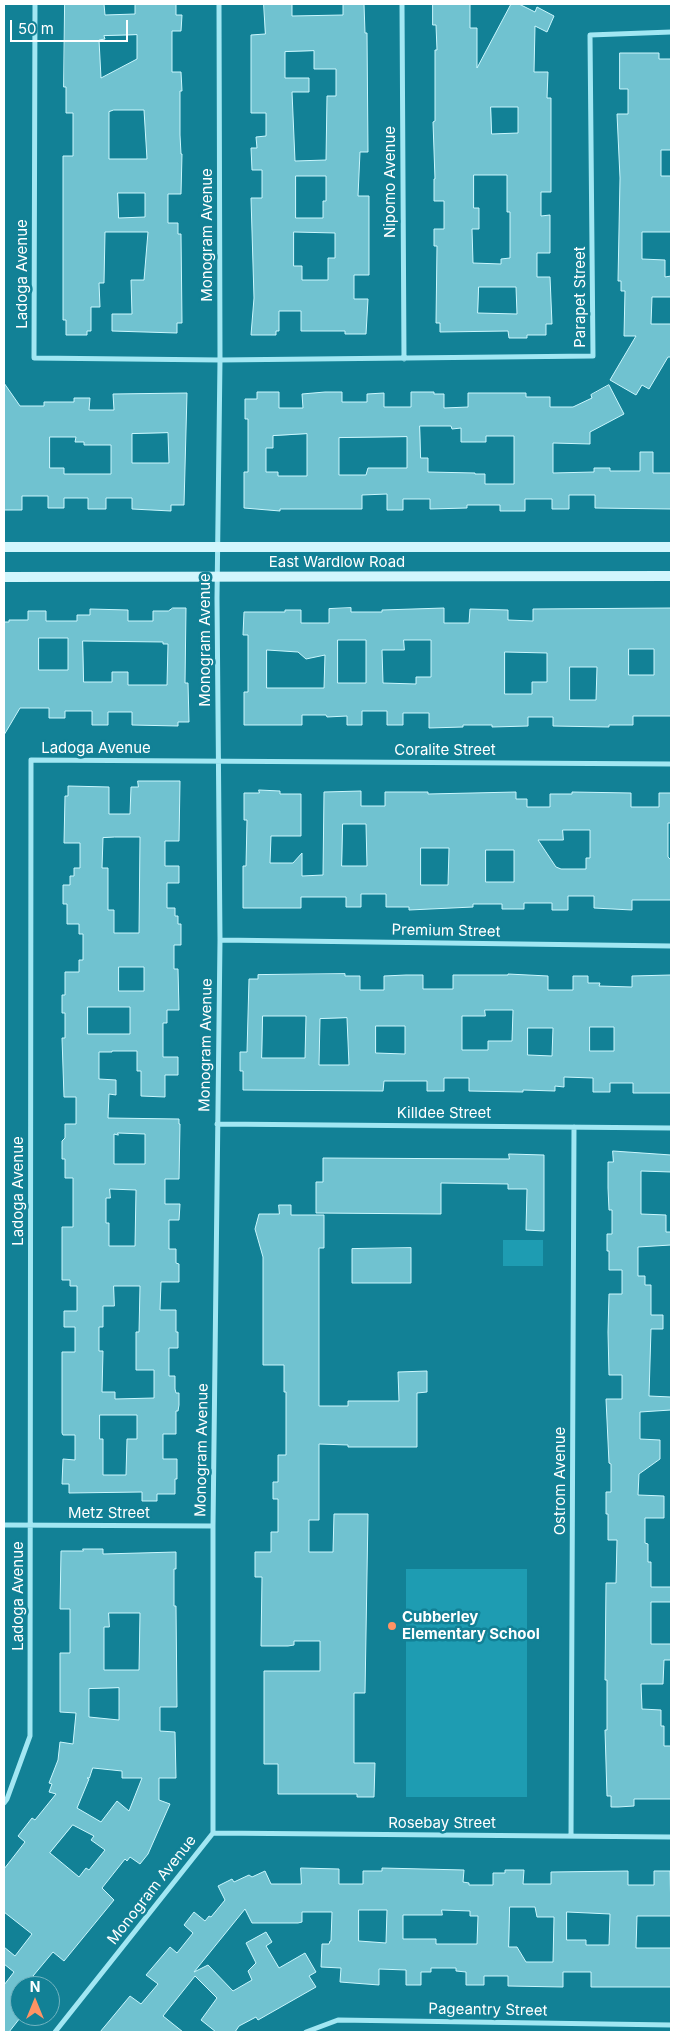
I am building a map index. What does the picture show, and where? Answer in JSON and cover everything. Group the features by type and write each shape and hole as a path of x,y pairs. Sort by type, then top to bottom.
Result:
{"main road":[{"name":"East Wardlow Road","path":"4,547 671,547"},
{"name":"East Wardlow Road","path":"4,577 671,576"}],"street":[{"name":"Ladoga Avenue","path":"35,4 34,358 220,360"},
{"name":"Monogram Avenue","path":"55,2032 213,1833 217,1124 220,940 217,577 220,360 219,4"},
{"name":"Nipomo Avenue","path":"402,4 404,359"},
{"name":"Parapet Street","path":"220,360 593,356 590,35 671,32"},
{"name":"Ladoga Avenue","path":"4,1803 30,1736 31,760 218,761"},
{"name":"Coralite Street","path":"218,761 671,764"},
{"name":"Premium Street","path":"220,940 671,946"},
{"name":"Killdee Street","path":"217,1124 671,1128"},
{"name":"Ostrom Avenue","path":"571,1836 574,1127"},
{"name":"Metz Street","path":"4,1525 214,1526"},
{"name":"Rosebay Street","path":"213,1833 671,1837"},
{"name":"Pageantry Street","path":"306,2032 338,2020 671,2025"}],"shaded area":[{"path":"503,1240 543,1240 543,1266 503,1266"},
{"path":"406,1569 527,1569 527,1797 406,1797"}],"building":[{"path":"65,4 104,4 105,15 135,14 135,4 176,4 176,15 182,15 181,31 172,31 172,72 181,72 181,194 168,194 168,223 178,223 178,234 181,234 182,323 177,323 177,333 112,331 112,314 132,314 131,280 144,280 148,232 105,232 104,283 99,283 100,307 91,307 91,331 87,331 87,335 66,335 66,320 63,320 63,156 73,156 73,113 66,113 66,87 64,87","holes":["137,35 137,59 101,78 99,40 105,39 104,36","114,110 144,110 147,159 109,159 109,112","118,193 145,193 145,217 119,218"]},
{"path":"264,4 292,4 292,16 343,15 343,4 364,4 365,33 367,33 368,152 360,152 358,196 369,196 369,275 354,275 354,299 368,299 366,334 345,334 345,331 301,331 301,311 279,311 279,331 276,331 276,335 251,335 254,298 251,198 262,198 262,170 252,170 251,148 257,148 256,137 266,136 266,113 251,113 251,35 265,34","holes":["314,51 314,69 336,69 336,96 327,96 326,160 295,161 292,92 309,92 309,78 285,78 285,52","296,176 326,176 326,201 323,201 323,218 296,218","294,232 335,233 335,258 328,258 328,280 302,280 302,266 294,266"]},
{"path":"433,4 470,4 470,28 477,28 477,68 511,4 519,4 535,12 537,7 554,16 547,32 535,26 534,72 548,72 547,98 551,98 551,192 541,192 541,216 550,215 550,253 537,253 537,277 550,277 552,324 546,324 546,335 527,335 527,338 509,338 508,331 440,332 440,323 436,323 437,246 434,246 434,229 444,229 444,201 434,201 433,122 435,121 435,50 437,50 436,25 433,25","holes":["491,107 518,107 518,133 492,134","474,175 507,175 507,212 510,212 510,258 501,259 501,264 473,263 472,229 479,229 479,208 474,208","479,287 516,287 517,314 478,313"]},
{"path":"620,53 659,53 659,59 671,59 671,150 661,150 661,176 671,176 671,232 642,232 642,259 665,260 665,277 671,276 671,297 652,297 651,324 671,324 671,357 668,357 649,389 642,385 636,395 610,380 636,336 624,336 625,291 621,291 621,281 618,281 620,178 617,114 628,114 628,89 620,89"},
{"path":"4,383 20,406 44,406 44,402 74,402 74,398 90,398 89,410 114,410 113,394 187,393 184,505 171,505 171,511 132,509 132,498 106,498 106,509 88,509 88,498 64,498 64,508 48,508 48,496 22,496 22,510 4,510","holes":["168,433 169,463 132,463 132,434","50,437 76,437 75,442 84,442 84,445 111,445 111,474 64,474 64,468 50,468"]},
{"path":"609,385 624,414 590,432 590,444 553,443 553,473 594,472 594,468 610,468 610,471 640,471 640,452 653,452 653,473 671,473 671,509 595,508 595,495 569,495 569,509 552,509 552,499 525,499 525,511 500,511 500,505 467,505 467,508 430,509 430,499 403,499 403,510 387,510 387,494 362,495 362,509 280,509 280,511 244,508 244,472 248,472 248,419 245,419 245,399 257,399 257,392 279,392 279,408 303,408 302,394 325,392 342,392 342,402 367,402 367,394 384,393 384,407 411,407 411,392 434,392 434,394 444,394 444,408 468,407 468,393 526,393 526,397 550,397 550,407 573,407 592,398 591,395","holes":["420,426 451,426 452,429 461,428 461,442 486,442 486,436 514,436 514,484 485,484 485,474 428,472 428,458 421,458","307,434 307,476 278,476 278,472 266,472 266,448 273,448 273,436","407,437 407,468 368,468 366,475 339,475 339,438"]},
{"path":"173,608 186,608 185,683 188,683 189,722 178,722 178,726 132,725 132,712 108,712 108,725 92,725 92,711 65,711 65,718 49,718 49,708 20,708 4,735 4,622 9,622 9,620 28,620 28,611 46,611 46,621 77,621 77,615 90,615 90,609 128,610 128,621 153,621 153,611 168,611","holes":["39,638 68,638 68,670 39,670","83,641 163,642 163,644 168,644 167,685 128,685 128,672 112,672 112,682 84,682"]},
{"path":"351,608 351,612 382,612 382,610 444,608 444,623 469,623 470,609 508,610 508,620 533,621 533,609 671,608 671,716 633,716 633,725 609,725 609,727 553,726 553,717 528,717 528,726 492,727 492,725 463,725 463,727 429,728 429,713 403,713 403,725 387,725 387,711 362,711 362,725 347,725 347,716 302,715 302,725 244,725 244,692 248,692 248,635 243,635 244,612 301,610 301,623 329,623 329,609","holes":["338,640 366,640 366,683 338,683","404,640 431,640 431,677 416,677 416,684 383,683 382,650 404,650","629,649 654,649 654,675 629,675","267,650 298,652 306,659 325,655 324,688 267,688","505,652 547,653 547,682 532,682 532,694 505,694","570,667 597,667 596,700 570,700"]},
{"path":"138,781 180,781 179,841 165,841 165,866 179,866 179,883 167,883 167,908 175,908 178,924 181,924 181,945 174,945 174,969 178,969 179,1010 167,1010 167,1023 163,1023 163,1057 178,1057 178,1075 165,1075 165,1097 141,1096 141,1071 137,1071 137,1051 112,1051 99,1052 99,1079 116,1080 116,1095 109,1094 108,1118 179,1119 180,1124 179,1179 165,1179 165,1204 180,1204 179,1220 169,1220 169,1249 176,1249 176,1263 179,1264 179,1282 161,1282 160,1310 176,1310 178,1348 169,1348 169,1376 175,1376 175,1389 176,1393 179,1393 179,1405 178,1411 176,1411 176,1434 163,1434 163,1459 177,1459 177,1479 175,1479 175,1494 157,1494 157,1501 142,1501 142,1492 69,1493 69,1484 62,1484 63,1459 75,1460 75,1435 63,1435 62,1433 62,1352 75,1352 75,1327 64,1327 64,1311 77,1311 77,1286 70,1286 70,1280 62,1280 62,1227 73,1227 73,1178 65,1178 65,1159 62,1159 62,1141 65,1138 65,1124 76,1124 76,1097 64,1097 62,1038 65,1038 65,1013 62,1013 62,995 65,995 65,972 79,972 79,960 83,960 83,934 79,934 79,924 67,924 67,904 63,904 63,885 70,885 70,876 74,876 74,868 80,868 80,843 64,843 65,796 68,796 68,786 109,787 109,814 130,814 131,787 138,787","holes":["140,837 139,933 114,933 114,910 108,910 108,868 102,868 103,838","119,967 144,967 144,991 119,991","88,1007 130,1007 130,1034 88,1034","114,1134 145,1134 145,1164 114,1164","110,1189 136,1190 135,1246 109,1246 109,1223 106,1223 106,1198 110,1198","114,1286 140,1286 139,1332 136,1332 136,1370 154,1370 154,1398 115,1399 115,1392 102,1392 103,1351 99,1351 99,1327 103,1327 103,1306 114,1306","100,1415 137,1415 137,1439 127,1439 126,1475 103,1475 103,1439 100,1439"]},
{"path":"259,790 280,791 280,794 301,794 301,836 271,836 270,863 293,863 302,853 302,876 323,875 324,792 361,791 361,806 385,806 385,792 428,792 428,794 516,792 516,799 527,799 527,807 550,807 550,794 572,794 572,792 631,793 631,807 659,807 659,793 671,793 671,823 668,823 668,857 671,860 671,900 632,900 632,910 594,908 594,896 568,896 568,910 552,910 552,903 524,903 524,909 502,909 502,904 473,904 473,907 409,910 409,907 386,907 386,894 361,894 361,907 346,907 346,897 301,897 301,908 243,908 243,866 246,866 247,820 244,820 244,793 259,793","holes":["343,824 366,824 367,866 342,866","563,830 590,830 590,858 586,858 586,869 561,869 556,867 538,840 563,840","421,848 449,848 448,885 421,885","486,850 514,850 514,882 486,882"]},
{"path":"345,974 345,976 360,976 360,990 384,990 384,976 423,975 423,989 453,989 453,975 508,974 548,976 548,990 573,990 573,976 588,976 588,983 600,983 599,986 632,987 632,976 671,975 671,1093 633,1093 633,1083 610,1083 610,1092 593,1092 593,1078 564,1077 564,1087 555,1086 555,1091 469,1091 469,1078 444,1078 444,1091 427,1091 427,1081 384,1081 383,1091 243,1090 240,1052 247,1052 249,979 258,979 258,975","holes":["485,1010 513,1010 512,1041 488,1041 488,1050 462,1050 462,1016 485,1016","263,1016 306,1016 305,1058 262,1058","347,1018 349,1065 319,1065 320,1019","376,1026 405,1026 405,1054 376,1053","590,1027 614,1027 614,1051 590,1051","528,1028 553,1028 552,1056 528,1055"]},
{"path":"613,1151 671,1155 671,1172 641,1171 641,1214 666,1215 666,1232 671,1232 671,1245 638,1247 638,1276 645,1276 645,1285 651,1285 651,1315 663,1315 663,1329 651,1329 649,1396 671,1397 671,1410 640,1412 640,1439 660,1440 660,1459 639,1474 638,1495 664,1496 664,1518 645,1518 645,1543 648,1544 648,1562 651,1562 651,1587 671,1587 671,1602 651,1602 651,1644 671,1644 671,1660 664,1660 663,1684 641,1684 642,1709 661,1710 661,1726 664,1726 664,1746 671,1746 671,1799 634,1799 634,1806 618,1807 611,1807 611,1796 607,1796 605,1730 607,1730 607,1680 605,1680 606,1583 616,1583 617,1540 608,1540 606,1492 611,1492 611,1464 609,1463 606,1399 622,1399 622,1375 609,1375 609,1294 622,1294 622,1270 609,1270 609,1251 607,1251 607,1234 612,1234 612,1210 609,1210 608,1162 613,1162"},
{"path":"509,1154 544,1155 544,1231 526,1230 527,1189 508,1189 508,1184 441,1183 441,1214 316,1213 316,1182 323,1182 323,1158 509,1159"},
{"path":"279,1205 291,1205 291,1215 324,1215 324,1248 319,1248 319,1406 348,1406 348,1401 399,1401 398,1372 427,1371 427,1392 417,1393 417,1447 348,1447 348,1445 319,1444 319,1520 309,1520 309,1552 333,1552 334,1514 368,1514 365,1693 354,1693 354,1763 375,1763 374,1797 357,1797 357,1794 278,1794 278,1764 264,1764 264,1671 320,1671 320,1641 294,1641 294,1645 288,1646 261,1646 262,1577 255,1577 255,1552 271,1552 271,1532 278,1532 278,1499 273,1499 273,1482 278,1482 278,1455 286,1455 286,1392 284,1392 284,1365 263,1365 263,1257 255,1229 259,1214 279,1214"},
{"path":"411,1248 411,1283 352,1283 352,1249"},
{"path":"103,1549 103,1554 176,1552 174,1606 176,1606 177,1707 160,1707 160,1731 175,1732 176,1778 159,1778 159,1800 170,1804 148,1854 140,1864 130,1857 127,1861 125,1859 102,1888 114,1900 64,1961 53,1952 33,1976 11,1976 14,1972 4,1964 4,1947 15,1956 32,1934 4,1912 4,1869 25,1842 18,1836 32,1818 35,1820 56,1794 49,1792 52,1784 49,1783 58,1760 60,1742 73,1744 76,1713 60,1712 60,1653 70,1653 70,1609 60,1609 61,1551","holes":["109,1613 140,1613 139,1670 104,1670 104,1627 109,1627","119,1688 119,1720 89,1717 89,1689","93,1768 122,1771 122,1778 142,1778 129,1811 117,1801 101,1822 77,1808 89,1779 87,1778 89,1778","73,1825 94,1836 91,1840 105,1850 89,1870 86,1868 79,1877 50,1853"]},
{"path":"301,1868 339,1869 339,1884 363,1884 363,1871 382,1871 382,1868 464,1870 463,1882 469,1883 469,1885 493,1885 493,1873 505,1873 505,1870 524,1870 523,1884 551,1884 551,1872 628,1871 628,1885 654,1885 654,1871 670,1871 671,1916 637,1916 636,1948 671,1948 671,1987 591,1987 591,1972 563,1972 563,1987 508,1986 508,1976 484,1976 484,1985 466,1985 466,1972 456,1971 456,1968 431,1968 431,1972 421,1972 421,1985 406,1985 406,1970 379,1969 379,1985 340,1982 341,1968 321,1967 322,1944 329,1944 331,1941 332,1912 302,1912 302,1922 298,1923 252,1923 245,1909 194,1972 208,1965 233,1991 252,1980 248,1971 256,1963 246,1943 266,1932 272,1942 266,1946 279,1968 305,1953 316,1972 309,1976 316,1987 258,2020 256,2017 239,2026 235,2032 216,2032 201,2020 217,1998 195,1976 163,2016 183,2032 100,2032 130,1996 141,2004 158,1984 146,1975 170,1947 177,1953 193,1933 184,1925 194,1912 205,1921 209,1916 211,1917 225,1900 218,1886 232,1879 234,1882 249,1875 252,1877 265,1871 271,1884 301,1884","holes":["510,1907 535,1907 537,1917 554,1917 553,1962 526,1962 517,1947 509,1947","359,1910 387,1910 386,1943 359,1941","442,1910 470,1911 470,1916 478,1916 477,1944 436,1944 436,1939 403,1939 403,1915 442,1915","567,1912 610,1914 609,1945 586,1945 586,1940 567,1940"]},
{"path":"10,1977 10,2026 14,2026 9,2032 4,2032 4,1985"}],"place":[{"name":"Cubberley Elementary School","path":"392,1626"}]}
